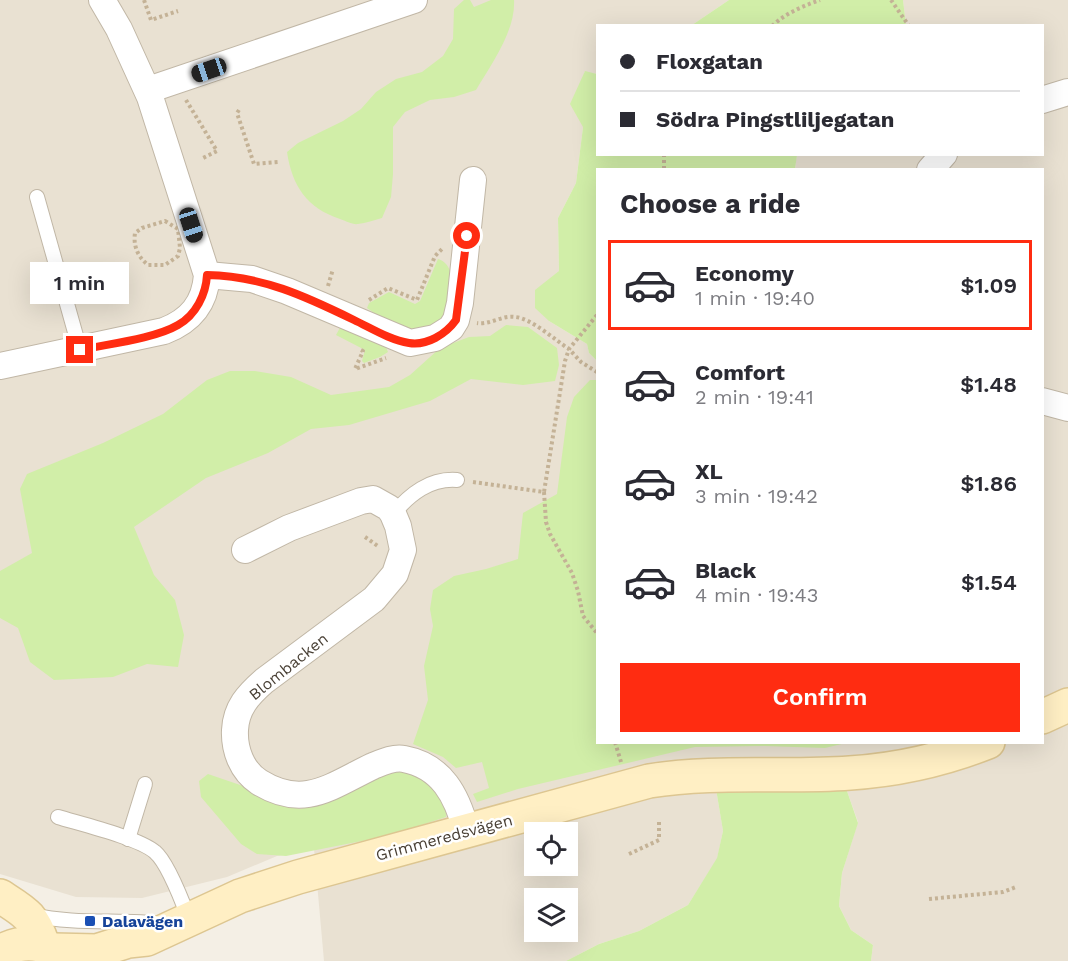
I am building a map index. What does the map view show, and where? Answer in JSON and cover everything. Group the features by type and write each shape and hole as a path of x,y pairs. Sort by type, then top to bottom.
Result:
{"street":[{"path":"0,366 142,337 179,325 189,317 206,290 207,275 148,90 119,29 102,0"},
{"path":"148,90 414,0"},
{"path":"1044,99 1068,92"},
{"path":"932,168 942,156"},
{"path":"207,275 241,277 287,291 410,343 435,338 451,328 456,320 460,303 473,180"},
{"path":"1044,402 1068,408"},
{"path":"245,550 290,528 361,501 373,499 382,502 393,514"},
{"name":"Blombacken","path":"393,514 403,550 395,574 374,599 248,695 239,709 236,721 236,748 245,769 254,779 286,795 315,794 385,760 402,758 417,763 440,776 447,783 456,797 466,830"},
{"path":"1044,716 1068,705"},
{"name":"Grimmeredsvägen","path":"0,952 21,943 54,952 97,951 128,940 160,936 240,896 298,877 649,781 710,774 818,774 870,771 902,767 981,744"},
{"path":"0,896 28,914 54,952"}],"lane":[{"path":"37,197 80,350"},
{"path":"393,514 408,497 425,486 440,481 457,480"},
{"path":"128,839 145,784"},
{"path":"58,817 128,839 156,852 162,861 160,936"},
{"path":"28,914 53,920 138,921 160,936"}],"path":[{"path":"144,0 151,20 178,11"},
{"path":"774,24 798,8 819,0"},
{"path":"891,0 908,24"},
{"path":"176,81 217,151 201,159"},
{"path":"239,110 237,113 254,164 278,162"},
{"path":"165,221 178,229 180,248 175,259 165,265 152,266 143,261 135,245 135,233 138,230 165,221"},
{"path":"366,304 388,288 417,300 435,256 446,246"},
{"path":"596,316 569,349 565,361 544,492 546,522 550,534 572,573 584,615 596,632"},
{"path":"456,320 483,324 515,317 528,321 569,349 581,362 596,371"},
{"path":"353,346 363,351 355,369 394,355"},
{"path":"457,480 544,492"},
{"path":"616,744 621,763"},
{"path":"629,854 659,840 658,820"},
{"path":"929,899 1003,892 1016,886"}],"shaded area":[{"path":"0,0 729,0 693,24 596,24 596,74 584,72 583,127 576,183 558,218 559,271 549,321 587,344 589,353 596,360 596,744 1044,744 1044,168 795,168 797,156 1044,156 1044,24 906,24 903,0 1068,0 1068,961 871,961 873,945 851,930 839,906 842,873 858,822 847,791 716,789 723,831 717,859 688,905 639,931 599,944 566,961 324,961 314,849 277,856 227,877 142,898 76,897 0,874"}],"green space":[{"path":"464,0 470,0 474,7 491,0 514,0 514,11 507,35 476,90 454,97 430,100 405,112 393,127 391,197 382,218 354,224 318,209 297,185 287,152 298,143 343,121 361,109 376,92 396,79 422,72 443,56 453,39 454,9"},
{"path":"729,0 903,0 906,24 693,24"},
{"path":"585,71 596,74 596,156 797,156 795,168 596,168 596,360 589,353 587,344 549,321 535,308 535,290 559,271 558,218 576,183 583,127 570,104"},
{"path":"438,259 446,263 450,271 452,291 446,312 435,326 412,332 406,331 388,323 367,308 369,303 389,292 415,304 420,301"},
{"path":"342,324 385,345 388,352 364,363 362,361 365,350 336,335"},
{"path":"506,325 528,327 557,348 559,365 555,381 523,385 471,379 430,401 349,425 311,429 268,453 206,478 134,527 154,575 175,600 184,635 178,667 147,664 113,677 54,680 30,662 18,628 0,618 0,571 32,553 20,489 27,474 103,443 163,414 207,380 230,371 255,371 291,377 331,395 389,387 410,375 440,348 469,337 490,336"},
{"path":"590,380 596,380 596,744 842,744 825,748 695,747 518,789 477,802 473,794 489,788 482,762 456,768 443,757 413,744 428,700 424,666 433,626 430,609 433,590 454,576 518,559 523,513 557,494 567,417 574,397"},
{"path":"399,771 420,776 434,784 444,799 446,817 387,836 286,856 257,854 241,844 201,797 199,781 208,774 246,787 268,802 300,809 326,802 365,780"},
{"path":"818,785 847,791 858,823 842,873 839,906 851,930 873,945 871,961 566,961 599,944 639,931 688,905 717,858 723,831 716,789"}],"place":[{"name":"Dalavägen","path":"90,921"}],"route":[{"path":"80,350 142,337 179,325 189,317 201,299 206,290 207,275 252,279 324,305 400,340 420,343 443,334 456,320 467,236"}]}
